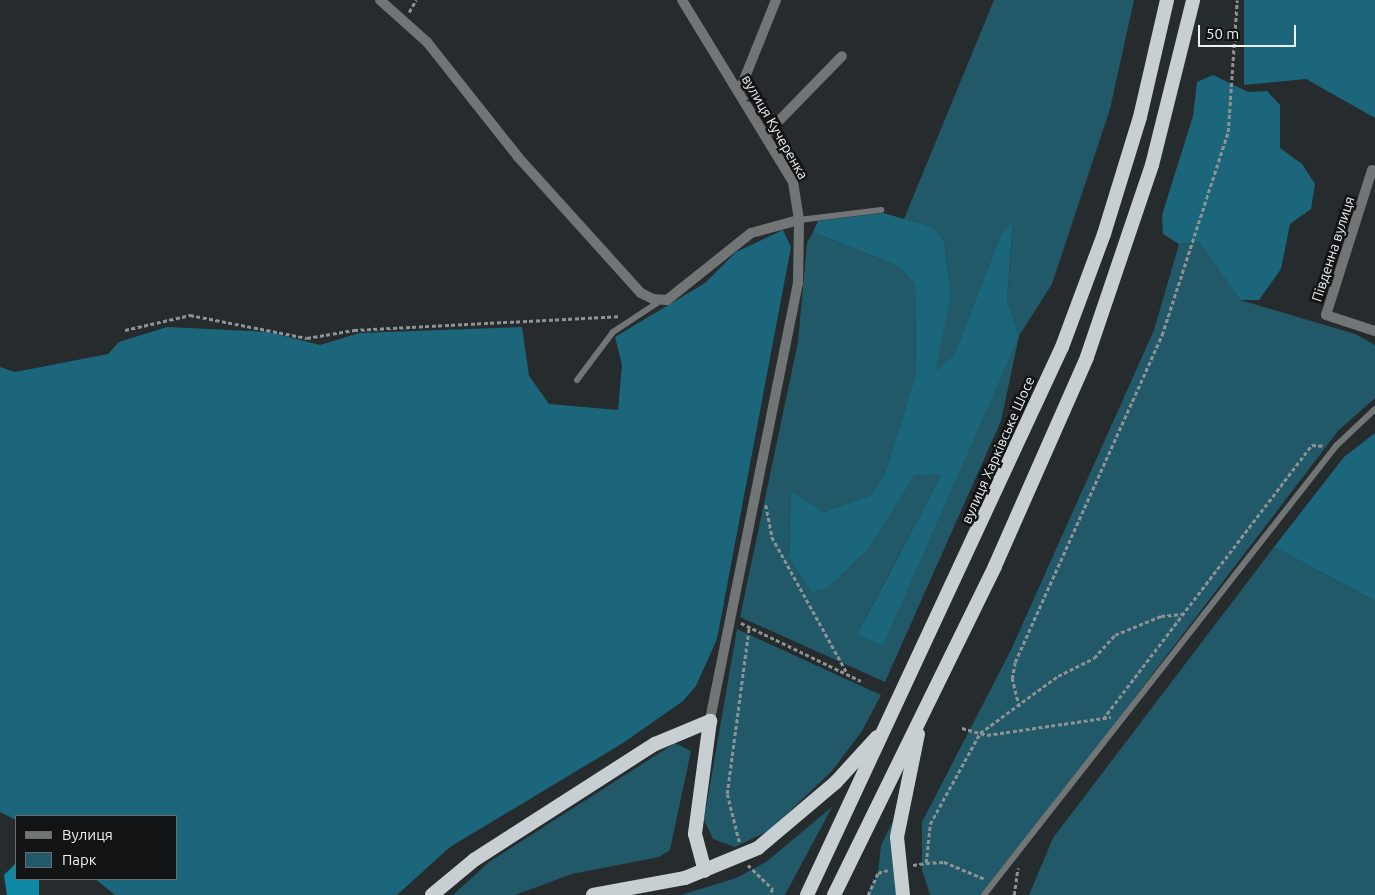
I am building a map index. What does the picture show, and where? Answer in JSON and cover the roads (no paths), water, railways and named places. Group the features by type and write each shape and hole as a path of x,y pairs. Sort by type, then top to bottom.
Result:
{"highway":[{"name":"вулиця Харківське Шосе","path":"807,895 888,725 1062,347 1104,234 1137,126 1167,0"},
{"path":"903,895 897,848 908,770 922,722 1087,357 1152,165 1193,0"},
{"path":"834,895 955,647"},
{"path":"705,871 695,834 710,721"},
{"path":"432,895 474,860 655,744 710,721"},
{"path":"593,895 667,883 705,871 776,837 836,782 888,725"}],"street":[{"path":"380,0 427,42 518,157 642,293 661,300 672,297 751,233 799,220"},
{"name":"вулиця Кучеренка","path":"682,0 793,182 799,220 798,283 710,721"},
{"path":"739,92 776,0"},
{"path":"765,135 842,56"},
{"name":"Південна вулиця","path":"1372,170 1326,315 1375,331"}],"lane":[{"path":"799,220 881,210"},
{"path":"577,380 603,342 627,320 661,300"},
{"path":"984,895 1336,446 1375,409"}]}
